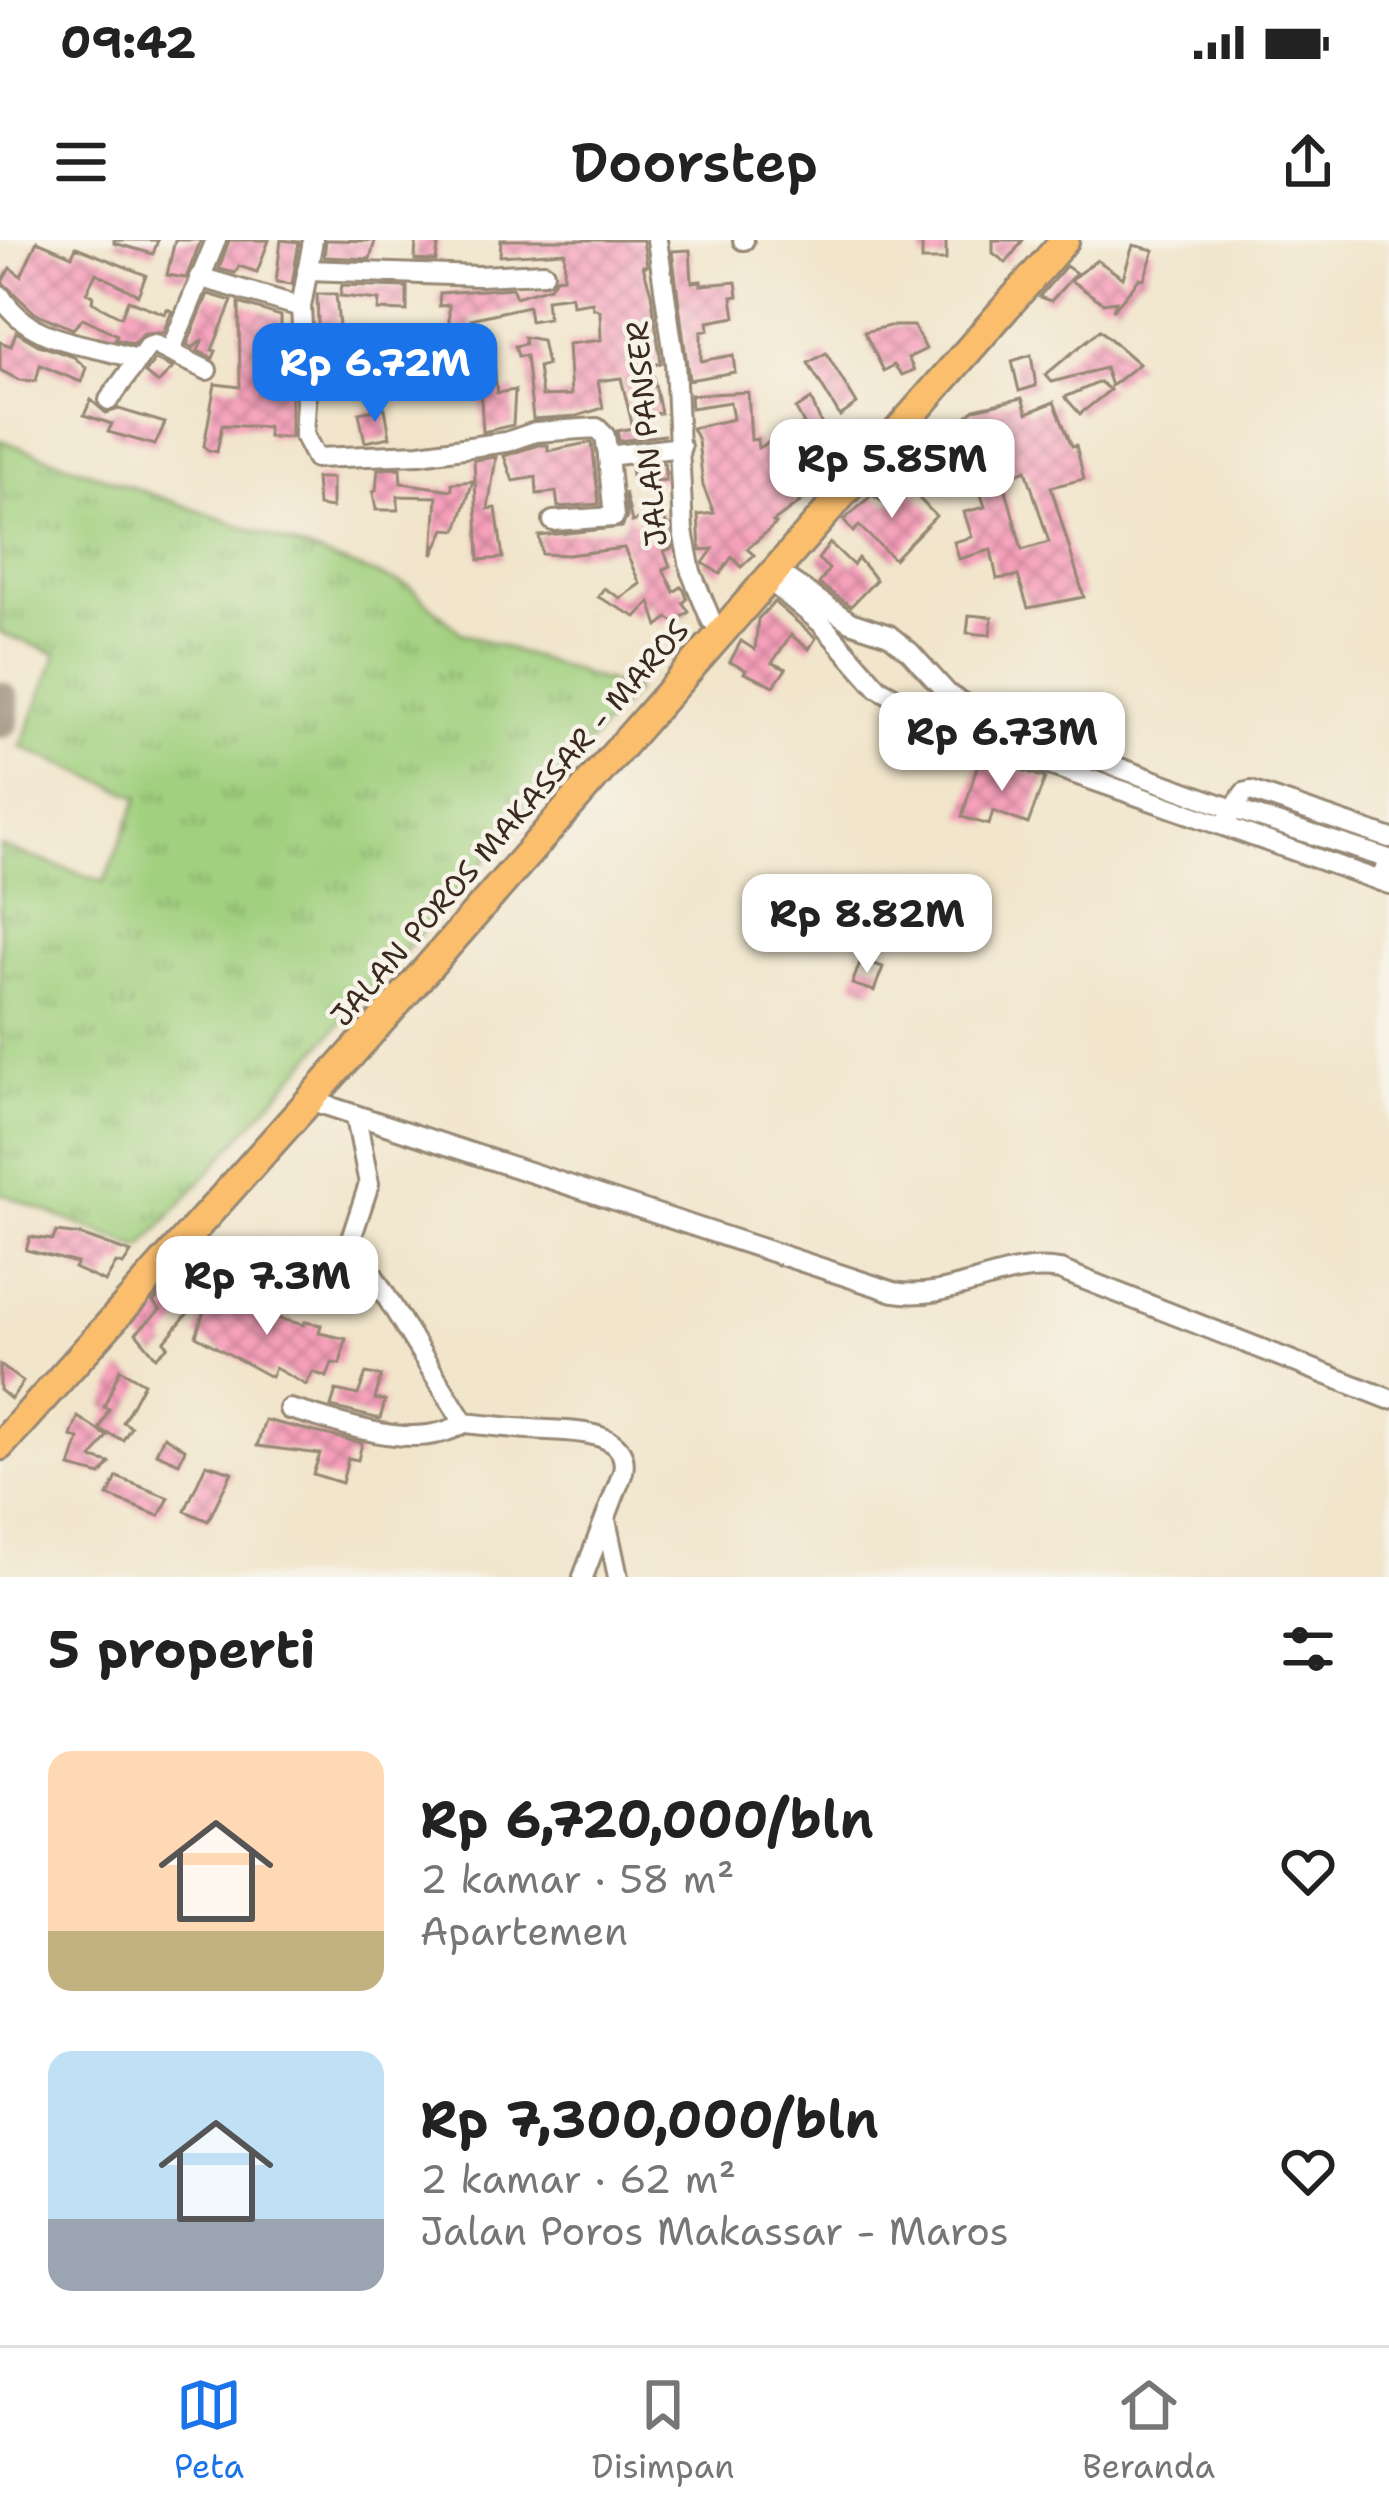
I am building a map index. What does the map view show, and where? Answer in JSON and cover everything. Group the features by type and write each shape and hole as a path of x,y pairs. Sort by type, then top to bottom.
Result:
{"highway":[{"name":"JALAN POROS MAKASSAR - MAROS","path":"0,1446 310,1100 370,1021 711,620 1047,240"},
{"name":"JALAN POROS MAKASSAR - MAROS","path":"0,1425 772,576 1065,240"}],"street":[{"path":"170,352 216,240"},
{"path":"313,240 301,307 307,402 304,435 316,458 420,454 506,442 535,432 597,428 605,436 614,517 554,521"},
{"name":"JALAN PANSER","path":"657,240 675,363 686,555 711,620"},
{"path":"307,270 479,276 544,273"},
{"path":"199,278 301,307"},
{"path":"0,295 14,317 59,339 136,359"},
{"path":"109,400 136,359 154,344 207,370"},
{"path":"608,456 681,447"},
{"path":"772,576 850,622 889,635 948,694 1004,727 1229,818 1384,882 1389,859 1229,818 961,734 878,688 772,576"},
{"path":"1229,818 1244,793 1251,791 1389,838"},
{"path":"310,1100 894,1292 941,1293 1023,1268 1060,1270 1389,1399"},
{"path":"312,1294 352,1240 369,1178 356,1117"},
{"path":"352,1240 464,1423"},
{"path":"289,1408 420,1437 464,1423 572,1431 613,1443 625,1461 583,1577"},
{"path":"606,1520 618,1577"}],"green space":[{"path":"0,440 409,586 461,633 635,691 141,1249 0,1193 0,846 104,882 139,797 21,747 57,654 0,633"}],"building":[{"path":"114,240 158,240 153,254"},
{"path":"175,240 201,240 186,278 167,275"},
{"path":"229,240 269,240 257,272 239,266 235,273 219,269"},
{"path":"281,240 299,242 292,284 276,282"},
{"path":"326,240 375,241 370,259 324,257"},
{"path":"416,240 439,240 436,261 415,260"},
{"path":"501,240 643,240 647,266 643,266 661,363 651,366 661,413 644,415 648,437 665,435 619,441 617,431 633,428 621,378 598,381 603,408 577,416 533,419 526,356 518,356 515,346 525,344 524,337 542,340 547,365 538,367 542,396 571,395 568,344 601,340 600,311 592,302 572,305 571,296 546,299 548,318 530,321 528,306 471,319 473,329 449,330 449,305 439,306 440,293 512,288 516,297 550,287 556,278 564,277 565,252 500,256"},
{"path":"922,240 946,240 946,260 922,260"},
{"path":"993,240 1023,240 1006,263 993,253"},
{"path":"37,241 72,256 76,247 146,275 138,295 96,273 86,293 93,296 92,302 121,317 128,300 165,314 167,309 172,311 163,333 144,333 133,344 115,339 117,335 83,318 73,329 35,313 2,282 10,268 21,276"},
{"path":"1133,245 1154,250 1144,279 1113,310 1116,301 1103,303 1070,280 1097,260 1123,278"},
{"path":"690,250 692,282 736,282 735,317 708,322 709,330 701,332 701,361 733,355 735,372 689,380 672,251"},
{"path":"1066,266 1076,273 1051,301 1039,297"},
{"path":"342,285 407,287 407,311 378,310 379,300 340,296"},
{"path":"208,294 232,301 213,358 198,351 203,339 193,348 187,345"},
{"path":"317,294 336,294 340,337 345,336 347,350 319,353"},
{"path":"239,303 281,316 281,374 291,373 291,437 268,437 268,427 222,425 217,452 204,446 215,384 240,387"},
{"path":"914,326 926,349 908,358 914,370 902,375 894,365 884,371 864,332"},
{"path":"1100,330 1139,364 1111,386 1105,368 1052,382 1045,375"},
{"path":"16,332 74,357 86,368 81,382 40,365 36,381 19,380 0,370 0,342 11,346"},
{"path":"826,353 857,404 840,416 808,363"},
{"path":"1031,355 1036,386 1019,391 1012,361"},
{"path":"155,360 173,368 158,383 145,373"},
{"path":"494,364 497,393 515,390 513,425 483,432 479,367"},
{"path":"379,367 407,370 405,391 376,388"},
{"path":"1100,382 1110,390 1080,414 1065,397"},
{"path":"748,392 751,440 757,439 758,448 804,424 796,409 811,399 823,428 803,438 824,469 787,490 800,502 747,549 754,555 741,567 732,557 720,574 703,563 713,549 700,550 698,515 714,513 703,486 698,440 692,428 733,419 730,402 691,408 690,395"},
{"path":"1022,398 1027,413 1054,402 1072,446 1076,445 1084,479 1051,487 1084,597 1028,608 1018,576 997,579 991,550 959,559 954,542 972,537 964,512 985,507 976,479 970,482 946,453 955,446 948,431 975,409","holes":["1026,470 1049,542 1022,550 1003,478"]},
{"path":"91,400 106,413 119,409 165,423 155,445 108,432 112,424 84,415"},
{"path":"385,408 390,437 365,442 359,413"},
{"path":"592,442 599,504 558,507 556,492 537,494 536,477 513,481 504,456 538,445 548,445 548,451"},
{"path":"496,457 488,509 496,508 503,558 479,560 474,460"},
{"path":"664,463 666,480 633,482 631,467"},
{"path":"400,468 401,483 452,490 452,483 473,481 457,530 445,529 433,555 437,497 398,496 398,510 376,510 373,492 378,469"},
{"path":"316,478 332,478 332,508 318,506"},
{"path":"908,487 936,516 894,559 859,526 853,532 844,520 872,495 888,505"},
{"path":"625,492 632,522 663,513 673,548 664,551 670,566 663,569 674,592 684,590 687,599 683,603 689,612 675,622 668,618 658,626 650,602 636,617 598,597 604,588 620,598 640,584 624,548 542,554 539,536 622,527 627,517"},
{"path":"830,543 853,565 858,558 876,580 851,606 819,584 829,569 818,559"},
{"path":"774,602 816,638 809,649 791,635 772,663 786,669 774,686 730,662 741,641 755,650 758,619"},
{"path":"969,615 992,617 990,635 967,633"},
{"path":"978,763 1045,778 1028,824 993,811 989,825 962,817"},
{"path":"861,960 883,967 874,991 852,984"},
{"path":"56,1232 81,1235 131,1253 123,1265 116,1263 105,1282 74,1268 77,1263 26,1250 30,1237 53,1240"},
{"path":"179,1276 202,1296 156,1357 136,1333 160,1310 153,1302"},
{"path":"212,1286 265,1303 261,1314 321,1325 319,1333 346,1339 340,1364 332,1363 327,1377 313,1372 306,1385 275,1368 271,1377 196,1336"},
{"path":"0,1365 23,1382 11,1399 0,1390"},
{"path":"120,1369 144,1383 123,1422 131,1427 123,1440 99,1430"},
{"path":"366,1373 381,1376 375,1399 385,1401 380,1419 331,1407 336,1390 358,1395"},
{"path":"78,1417 107,1436 92,1458 110,1463 101,1475 70,1467 79,1439 71,1436"},
{"path":"265,1420 362,1443 358,1460 348,1458 342,1483 313,1474 320,1454 257,1446"},
{"path":"164,1436 185,1449 179,1463 156,1453"},
{"path":"206,1464 232,1472 208,1521 185,1511"},
{"path":"117,1477 169,1498 159,1516 108,1496"}],"taxiway":[{"path":"0,701 0,719"}]}
